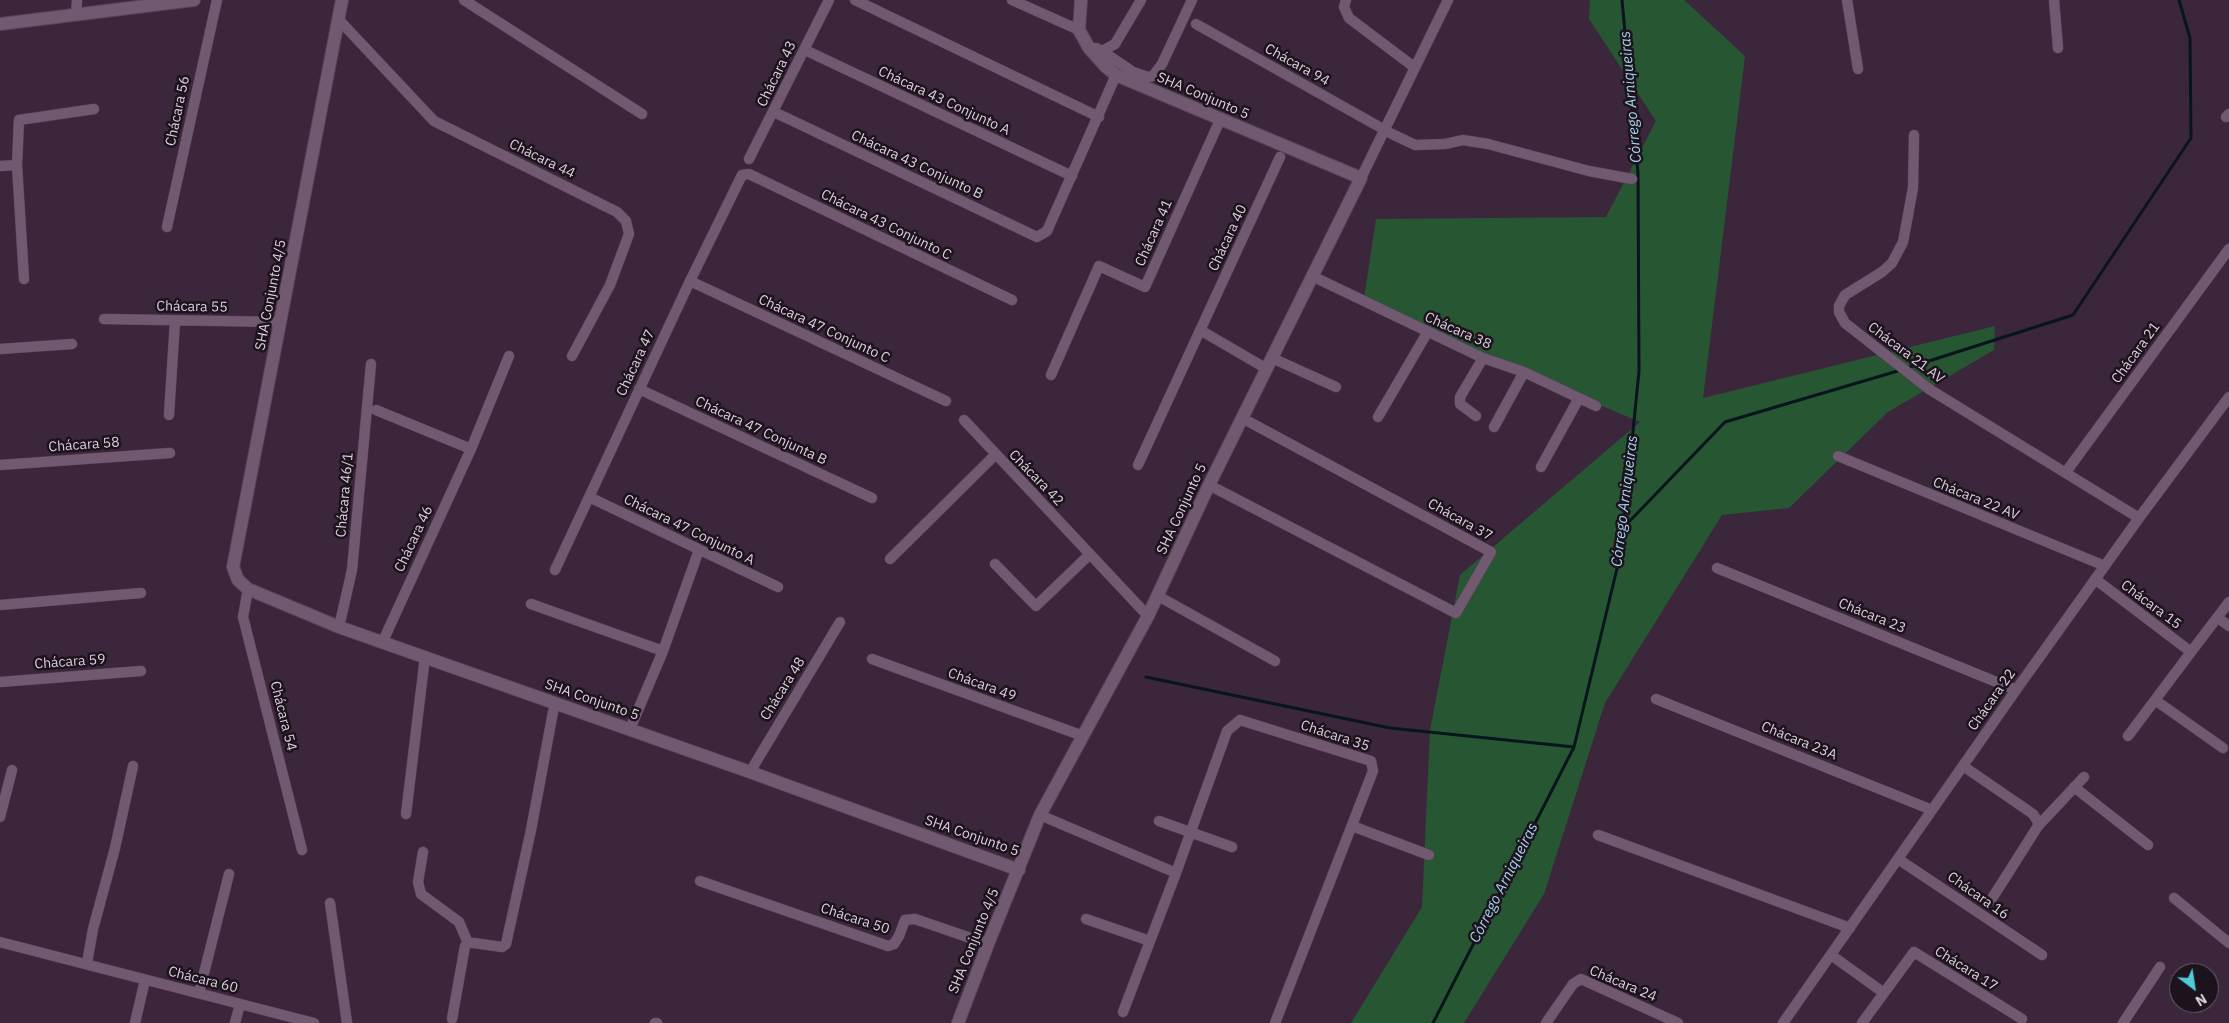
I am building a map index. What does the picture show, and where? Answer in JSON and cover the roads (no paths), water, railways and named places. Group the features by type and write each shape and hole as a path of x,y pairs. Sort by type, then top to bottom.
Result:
{"street":[{"path":"76,15 77,0"},
{"path":"0,24 194,0"},
{"name":"Chácara 56","path":"168,227 211,18 217,0"},
{"name":"SHA Conjunto 4/5","path":"248,589 238,580 232,567 340,21 342,0"},
{"path":"464,0 642,114"},
{"name":"Chácara 43","path":"749,159 829,0"},
{"path":"855,0 1099,117"},
{"path":"1012,0 1079,30 1081,0"},
{"path":"1102,51 1115,44 1141,0"},
{"path":"1089,48 1102,51 1133,72 1148,77 1153,76 1162,64 1192,0"},
{"path":"1346,0 1344,7 1349,18 1414,67"},
{"name":"SHA Conjunto 5","path":"248,589 339,626 1019,870 1040,815 1148,616 1209,485 1448,0"},
{"path":"1847,0 1858,69"},
{"path":"2054,0 2058,48"},
{"name":"Chácara 44","path":"340,21 434,121 617,212 626,222 629,234 610,285 572,356"},
{"name":"Chácara 94","path":"1196,24 1415,145 1444,144 1463,140 1488,144 1589,172 1632,179"},
{"name":"SHA Conjunto 5","path":"1079,30 1089,48 1116,75 1361,178"},
{"name":"Chácara 43 Conjunto A","path":"804,50 1072,176"},
{"path":"1072,176 1116,75"},
{"path":"24,279 17,164 19,120 94,109"},
{"name":"Chácara 43 Conjunto B","path":"774,112 1037,237 1047,231 1072,176"},
{"name":"Chácara 41","path":"1051,375 1099,266 1145,287 1220,120"},
{"name":"Chácara 21 AV","path":"1914,135 1913,188 1903,242 1892,263 1882,272 1846,295 1839,306 1839,312 1845,324 1929,389 2139,518"},
{"name":"Chácara 40","path":"1138,465 1280,157"},
{"path":"0,166 17,164"},
{"name":"Chácara 47","path":"554,570 739,178 742,175 749,174"},
{"name":"Chácara 43 Conjunto C","path":"749,174 1012,300"},
{"name":"Chácara 21","path":"2066,472 2229,250"},
{"name":"Chácara 38","path":"1312,276 1427,333 1483,358 1524,372 1596,406"},
{"name":"Chácara 47 Conjunto C","path":"690,281 946,401"},
{"name":"Chácara 55","path":"104,319 281,322"},
{"path":"168,414 175,321"},
{"path":"1200,330 1269,363 1336,387"},
{"path":"1378,416 1427,333"},
{"path":"0,349 72,344"},
{"name":"Chácara 46","path":"383,641 471,449 509,356"},
{"path":"1476,416 1460,404 1460,397 1483,358"},
{"name":"Chácara 46/1","path":"339,626 352,570 371,364"},
{"path":"1494,426 1524,372"},
{"name":"Chácara 47 Conjunta B","path":"639,389 872,498"},
{"path":"1541,467 1579,398"},
{"name":"Chácara 22","path":"1783,1023 2104,566 2228,399"},
{"path":"376,410 471,449"},
{"name":"Chácara 37","path":"1209,485 1456,613 1491,552 1242,418"},
{"name":"Chácara 42","path":"964,420 1148,616"},
{"name":"Chácara 58","path":"0,464 170,452"},
{"path":"890,558 995,455"},
{"name":"Chácara 22 AV","path":"1838,456 2104,566"},
{"name":"Chácara 47 Conjunto A","path":"588,497 778,587"},
{"path":"630,729 663,651 699,550"},
{"path":"995,564 1036,606 1090,554"},
{"name":"Chácara 23","path":"1717,568 2016,690"},
{"name":"Chácara 15","path":"2095,579 2191,652"},
{"name":"Chácara 54","path":"248,589 244,617 302,850"},
{"path":"0,605 141,593"},
{"path":"1158,596 1275,661"},
{"path":"2128,736 2229,602"},
{"path":"531,604 663,651"},
{"path":"2218,618 2229,626"},
{"name":"Chácara 48","path":"750,772 840,622"},
{"path":"406,814 425,657"},
{"name":"Chácara 49","path":"872,659 1083,736"},
{"name":"Chácara 59","path":"0,682 142,671"},
{"name":"Chácara 23A","path":"1656,699 1932,810"},
{"path":"2155,700 2223,748"},
{"path":"468,943 493,947 502,947 506,944 531,830 552,712 556,703"},
{"name":"Chácara 35","path":"1123,1012 1192,832 1228,731 1240,720 1371,761 1373,771 1275,1023"},
{"path":"87,963 93,929 115,848 133,766"},
{"path":"1963,766 2033,814 2038,822 2038,826"},
{"path":"0,817 12,770"},
{"path":"1991,900 2038,826 2084,777"},
{"path":"2074,787 2148,845"},
{"path":"1040,815 1176,873"},
{"path":"1159,821 1232,847"},
{"path":"1352,826 1429,855"},
{"path":"1598,835 1850,928"},
{"path":"423,852 418,882 421,894 459,922 468,943"},
{"name":"Chácara 16","path":"1898,859 2042,955"},
{"name":"SHA Conjunto 4/5","path":"958,1023 1019,870"},
{"path":"200,993 229,874"},
{"name":"Chácara 50","path":"700,881 888,946 894,944 905,920 909,919 915,919 988,944"},
{"path":"2174,898 2229,943"},
{"path":"330,903 347,1023"},
{"path":"1086,919 1150,941"},
{"name":"Chácara 60","path":"0,942 314,1023"},
{"path":"452,1018 462,952 468,943"},
{"name":"Chácara 17","path":"1862,1023 1914,952 2022,1019"},
{"path":"1831,955 1884,993"},
{"path":"2123,1023 2160,968"},
{"name":"Chácara 24","path":"1546,1023 1573,984 1581,979 1678,1023"},
{"path":"135,1023 145,980"},
{"path":"235,1023 240,1004"}],"waterway":[{"name":"Córrego Arniqueiras","path":"1433,1023 1574,747 1621,552 1639,371 1638,173 1622,0"},
{"path":"1907,368 2073,315 2191,138 2190,38 2179,0"},
{"path":"1624,527 1725,422 1901,370"},
{"path":"1146,677 1390,728 1574,747"}]}
